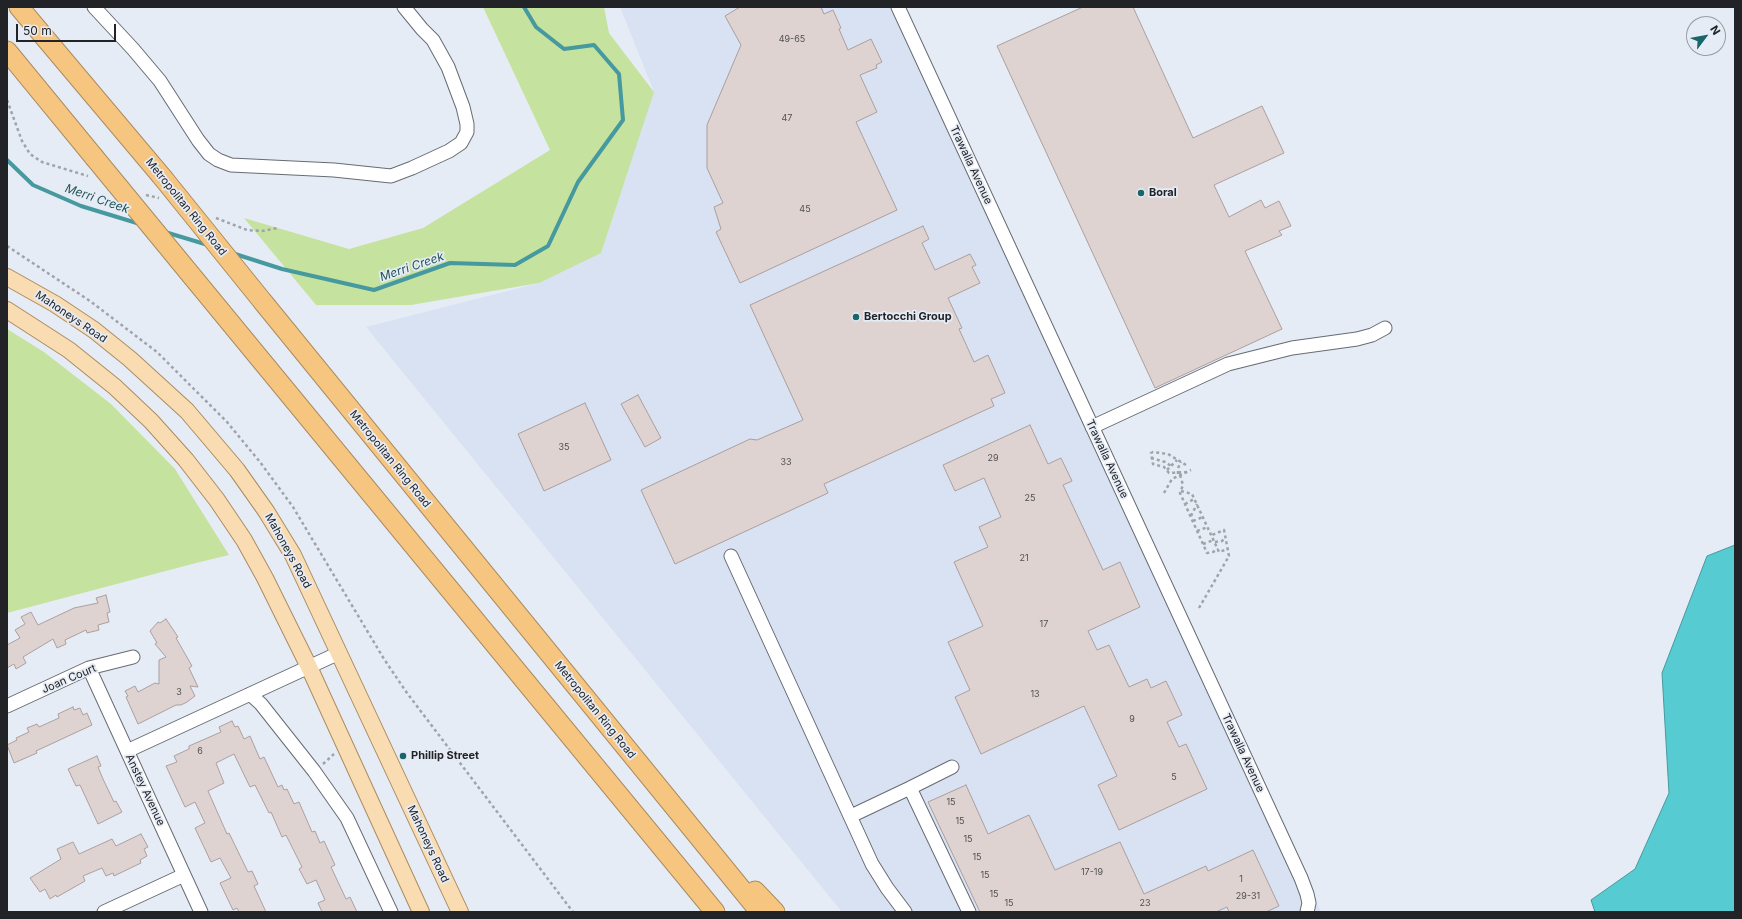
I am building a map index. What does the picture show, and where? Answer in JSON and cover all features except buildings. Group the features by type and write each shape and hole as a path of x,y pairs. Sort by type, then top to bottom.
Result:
{"highway":[{"name":"Metropolitan Ring Road","path":"19,7 162,178 760,912"},
{"path":"7,51 715,912"},
{"path":"600,771 703,912"},
{"path":"656,785 775,912"}],"main road":[{"name":"Mahoneys Road","path":"7,277 54,304 94,330 130,359 187,411 218,445 237,470 266,511 292,555 460,912"},
{"path":"7,310 69,350 94,369 151,422 186,460 217,500 244,540 265,578 309,667 421,912"}],"street":[{"path":"94,7 160,81 198,140 209,154 218,160 231,165 334,170 391,176 412,168 449,150 461,143 467,132 467,124 463,107 448,68 433,40 404,7"},
{"name":"Trawalla Avenue","path":"898,7 1301,878 1309,903 1307,912"},
{"path":"1092,427 1228,364 1292,348 1357,339 1372,335 1385,328"},
{"path":"731,556 872,864 887,888 905,912"},
{"path":"127,750 339,653"},
{"name":"Joan Court","path":"7,706 89,668 133,658"},
{"name":"Anstey Avenue","path":"89,668 201,912"},
{"path":"250,694 261,704 314,771 347,818 391,912"},
{"path":"851,816 952,767"},
{"path":"910,788 969,912"},
{"path":"104,912 184,876"}],"path":[{"path":"1186,465 1165,454 1154,452 1151,453 1153,464 1167,470 1169,473 1179,474 1192,470"},
{"path":"1162,461 1165,454"},
{"path":"1151,458 1162,461 1171,466"},
{"path":"1167,470 1177,460"},
{"path":"1181,462 1178,468 1183,484 1180,493 1207,552 1213,552 1218,549"},
{"path":"1164,493 1172,479 1179,474"},
{"path":"1181,491 1189,492 1194,499 1219,552 1228,549"},
{"path":"1185,504 1194,499"},
{"path":"1191,516 1197,504"},
{"path":"1193,522 1203,517"},
{"path":"1197,531 1208,527"},
{"path":"1199,608 1229,556 1224,530 1212,535"},
{"path":"1203,544 1214,541 1222,541 1226,538"}],"shaded area":[{"path":"620,7 899,7 1321,912 842,912 366,327 539,283 654,92"}],"green space":[{"path":"483,7 604,7 609,33 654,92 601,253 539,283 411,305 316,305 244,218 349,249 423,228 550,150"},
{"path":"7,329 44,352 111,404 175,469 229,555 7,613"}],"water":[{"path":"1735,545 1735,912 1595,912 1591,900 1635,869 1669,793 1662,673 1707,556"}],"waterway":[{"name":"Merri Creek","path":"232,253 282,269 374,290 450,263 515,265 548,246 578,182 623,120 619,74 594,45 564,49 536,27 524,7"},
{"name":"Merri Creek","path":"7,160 33,185 81,206 140,224"},
{"name":"Merri Creek","path":"165,232 208,245"}],"place":[{"name":"Boral","path":"1141,193"},
{"name":"Bertocchi Group","path":"856,317"},
{"name":"Phillip Street","path":"403,756"}]}
